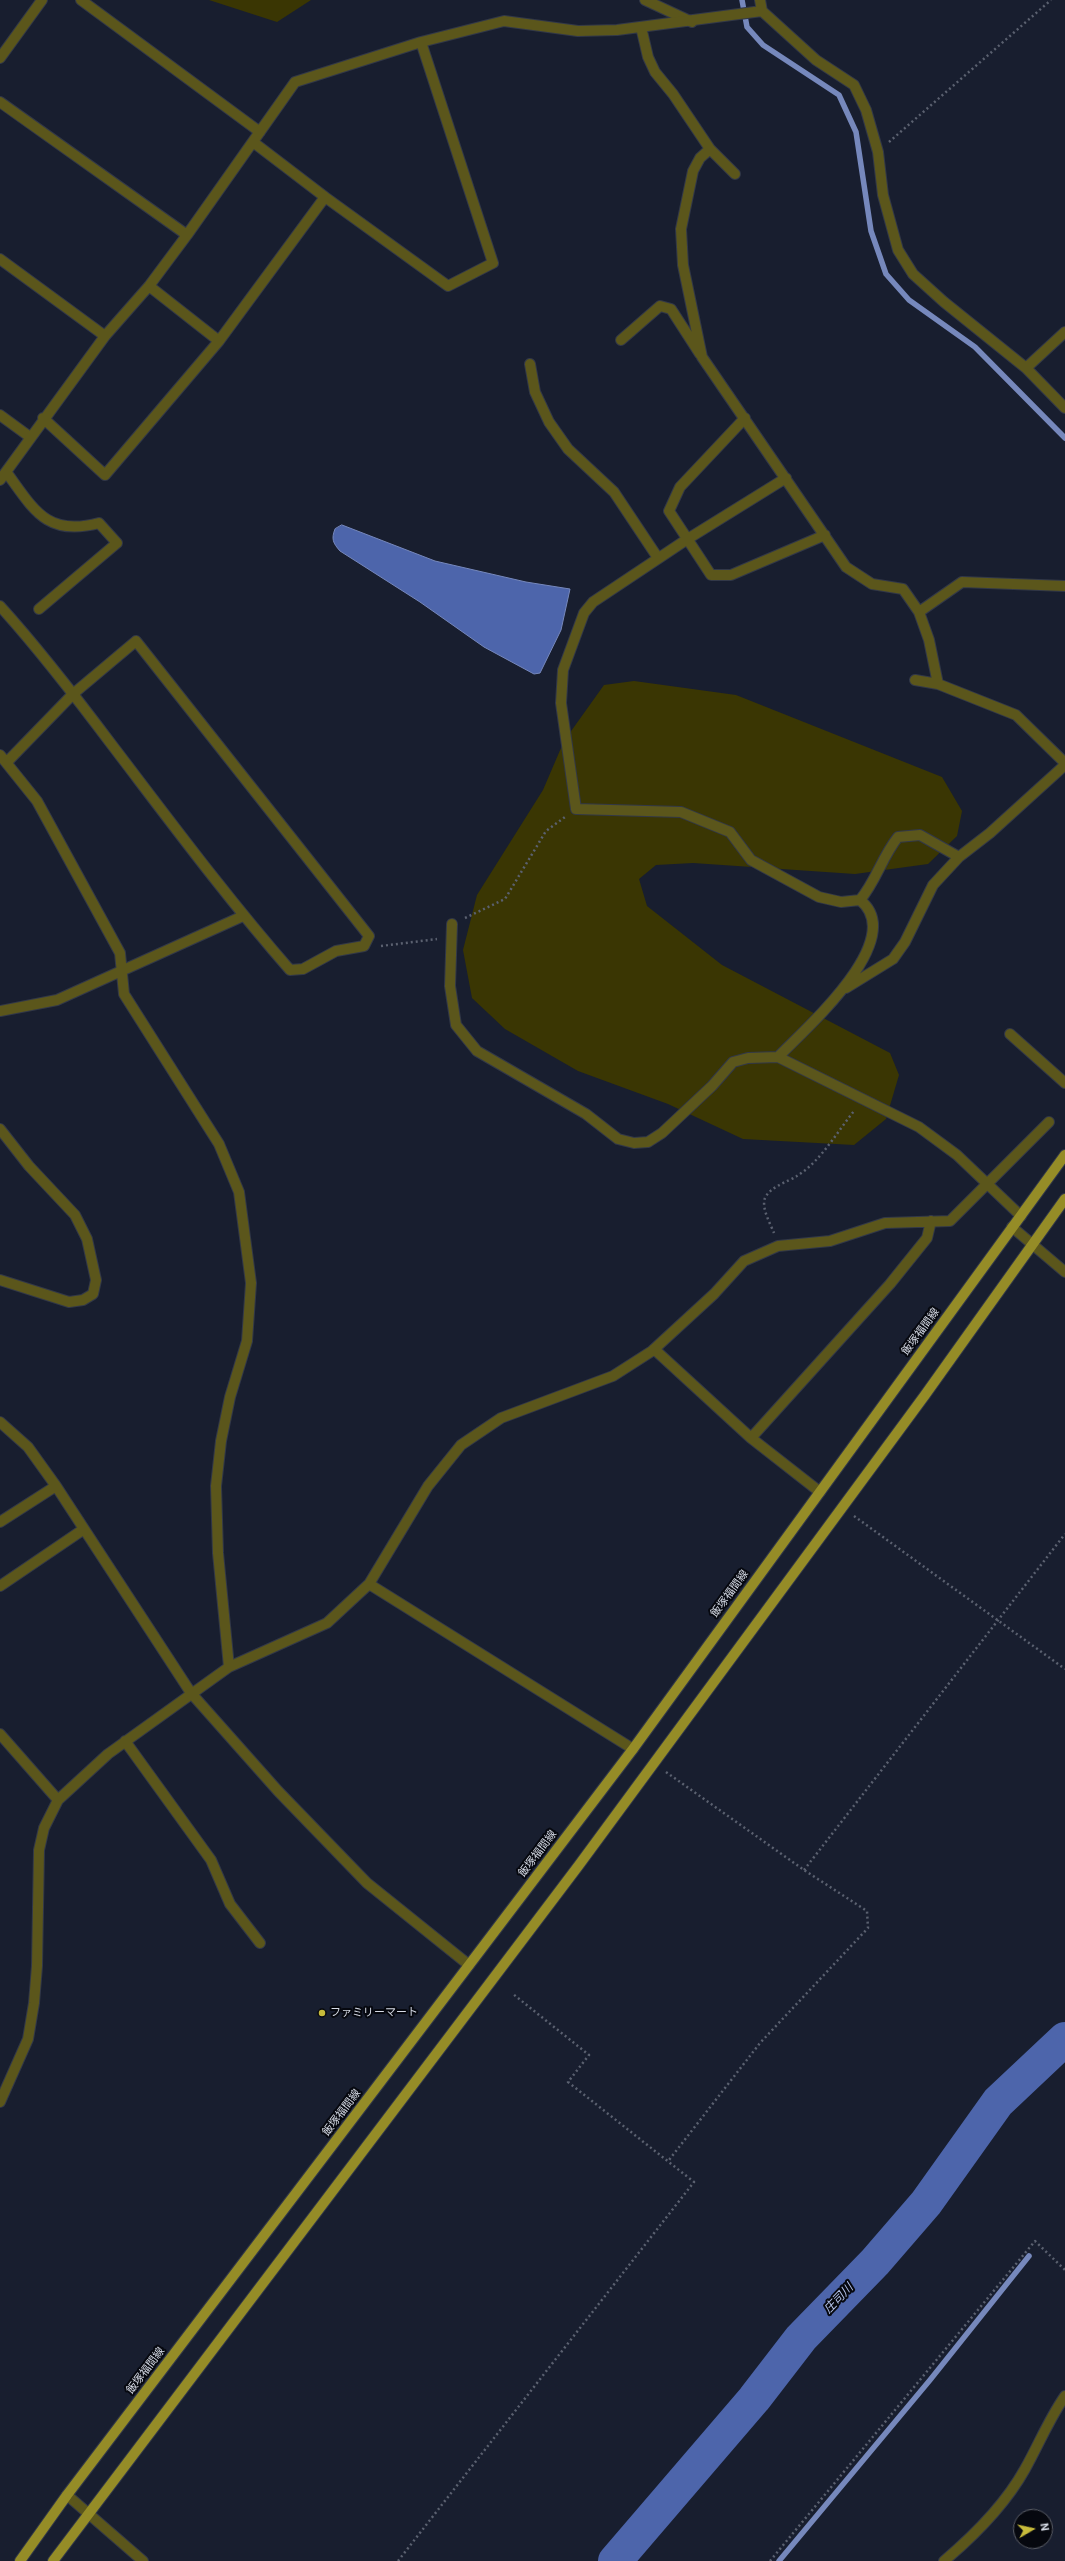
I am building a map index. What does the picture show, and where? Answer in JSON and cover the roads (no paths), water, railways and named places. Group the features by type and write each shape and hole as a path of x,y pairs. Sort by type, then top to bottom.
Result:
{"main road":[{"name":"飯塚福間線","path":"20,2561 66,2495 633,1749 1065,1155"},
{"path":"53,2561 87,2513 488,1987 842,1508 1065,1199"}],"street":[{"path":"0,58 42,0"},
{"path":"81,0 260,132"},
{"path":"645,0 692,22"},
{"path":"760,0 762,11 816,60 854,85 866,110 878,152 883,195 898,250 913,274 944,302 1026,368 1065,408"},
{"path":"40,609 117,543 99,523 80,528 42,518 3,476 43,418 105,336 149,286 187,235 295,82 421,42 504,21 578,31 692,22 762,11"},
{"path":"641,27 648,57 655,72 710,149 736,174"},
{"path":"253,142 324,197 448,286 494,263 421,42"},
{"path":"0,102 187,235"},
{"path":"702,357 683,265 681,230 694,171 700,158 710,149"},
{"path":"43,418 105,474 219,341 324,197"},
{"path":"0,259 105,336"},
{"path":"149,286 219,341"},
{"path":"620,340 660,306 670,309 846,567 872,584 903,589 919,612 929,640 938,684"},
{"path":"1026,368 1065,332"},
{"path":"530,364 536,392 549,422 568,449 614,492 658,558"},
{"path":"0,415 30,437"},
{"path":"745,418 680,487 668,511 686,540 711,575 731,575 825,535"},
{"path":"786,478 658,558 593,602 584,612 563,670 561,703 576,809 681,812 730,832 751,860 819,897 841,902 860,900 873,885 886,852 898,837 920,835 959,857"},
{"path":"919,612 962,582 1065,586"},
{"path":"0,606 31,639 73,694 243,916 290,970 303,969 336,951 364,946 369,936 136,641 73,694 3,758 37,801 120,952 124,994 219,1144 239,1192 247,1237 251,1283 247,1341 230,1397 221,1441 216,1486 218,1553 229,1667"},
{"path":"842,990 893,959 905,942 933,885 959,857 990,832 1065,764 1016,715 938,684 915,680"},
{"path":"778,1057 842,990 858,967 873,935 873,920 868,907 860,900"},
{"path":"0,1011 57,1000 121,973 243,916"},
{"path":"452,924 450,986 456,1026 477,1051 586,1114 618,1139 634,1143 648,1142 662,1133 712,1086 733,1062 748,1058 778,1057 864,1098 919,1127 957,1155 1021,1216"},
{"path":"1010,1034 1065,1083"},
{"path":"0,2102 29,2032 34,2003 37,1966 36,1899 39,1850 44,1828 58,1800 125,1741 229,1667 327,1623 369,1584 428,1486 461,1445 501,1418 613,1376 654,1349 714,1294 744,1261 778,1246 830,1241 885,1223 950,1220 989,1184 1049,1122"},
{"path":"0,1129 29,1166 75,1214 87,1239 96,1280 93,1294 83,1300 69,1302 0,1280"},
{"path":"751,1438 890,1284 927,1238 931,1221"},
{"path":"1012,1227 1065,1272"},
{"path":"654,1349 751,1438 820,1492"},
{"path":"0,1422 28,1446 56,1486 191,1693 278,1792 367,1883 469,1965"},
{"path":"0,1522 56,1486"},
{"path":"0,1586 84,1529"},
{"path":"369,1584 633,1749"},
{"path":"0,1734 58,1800"},
{"path":"125,1741 211,1860 230,1904 260,1943"},
{"path":"944,2561 1000,2507 1025,2469 1051,2416 1065,2396"},
{"path":"66,2495 143,2561"}],"water":[{"path":"342,525 435,561 526,582 570,589 561,630 540,673 534,674 484,647 420,602 340,551 334,543 333,536 335,529"}],"waterway":[{"path":"742,0 747,27 763,45 839,95 856,132 871,231 886,274 909,300 975,347 1065,438"},
{"name":"庄司川","path":"615,2561 754,2399 801,2338 875,2262 926,2203 998,2102 1065,2039"},
{"path":"779,2561 930,2380 1029,2256"}],"place":[{"name":"ファミリーマート","path":"322,2013"}]}
